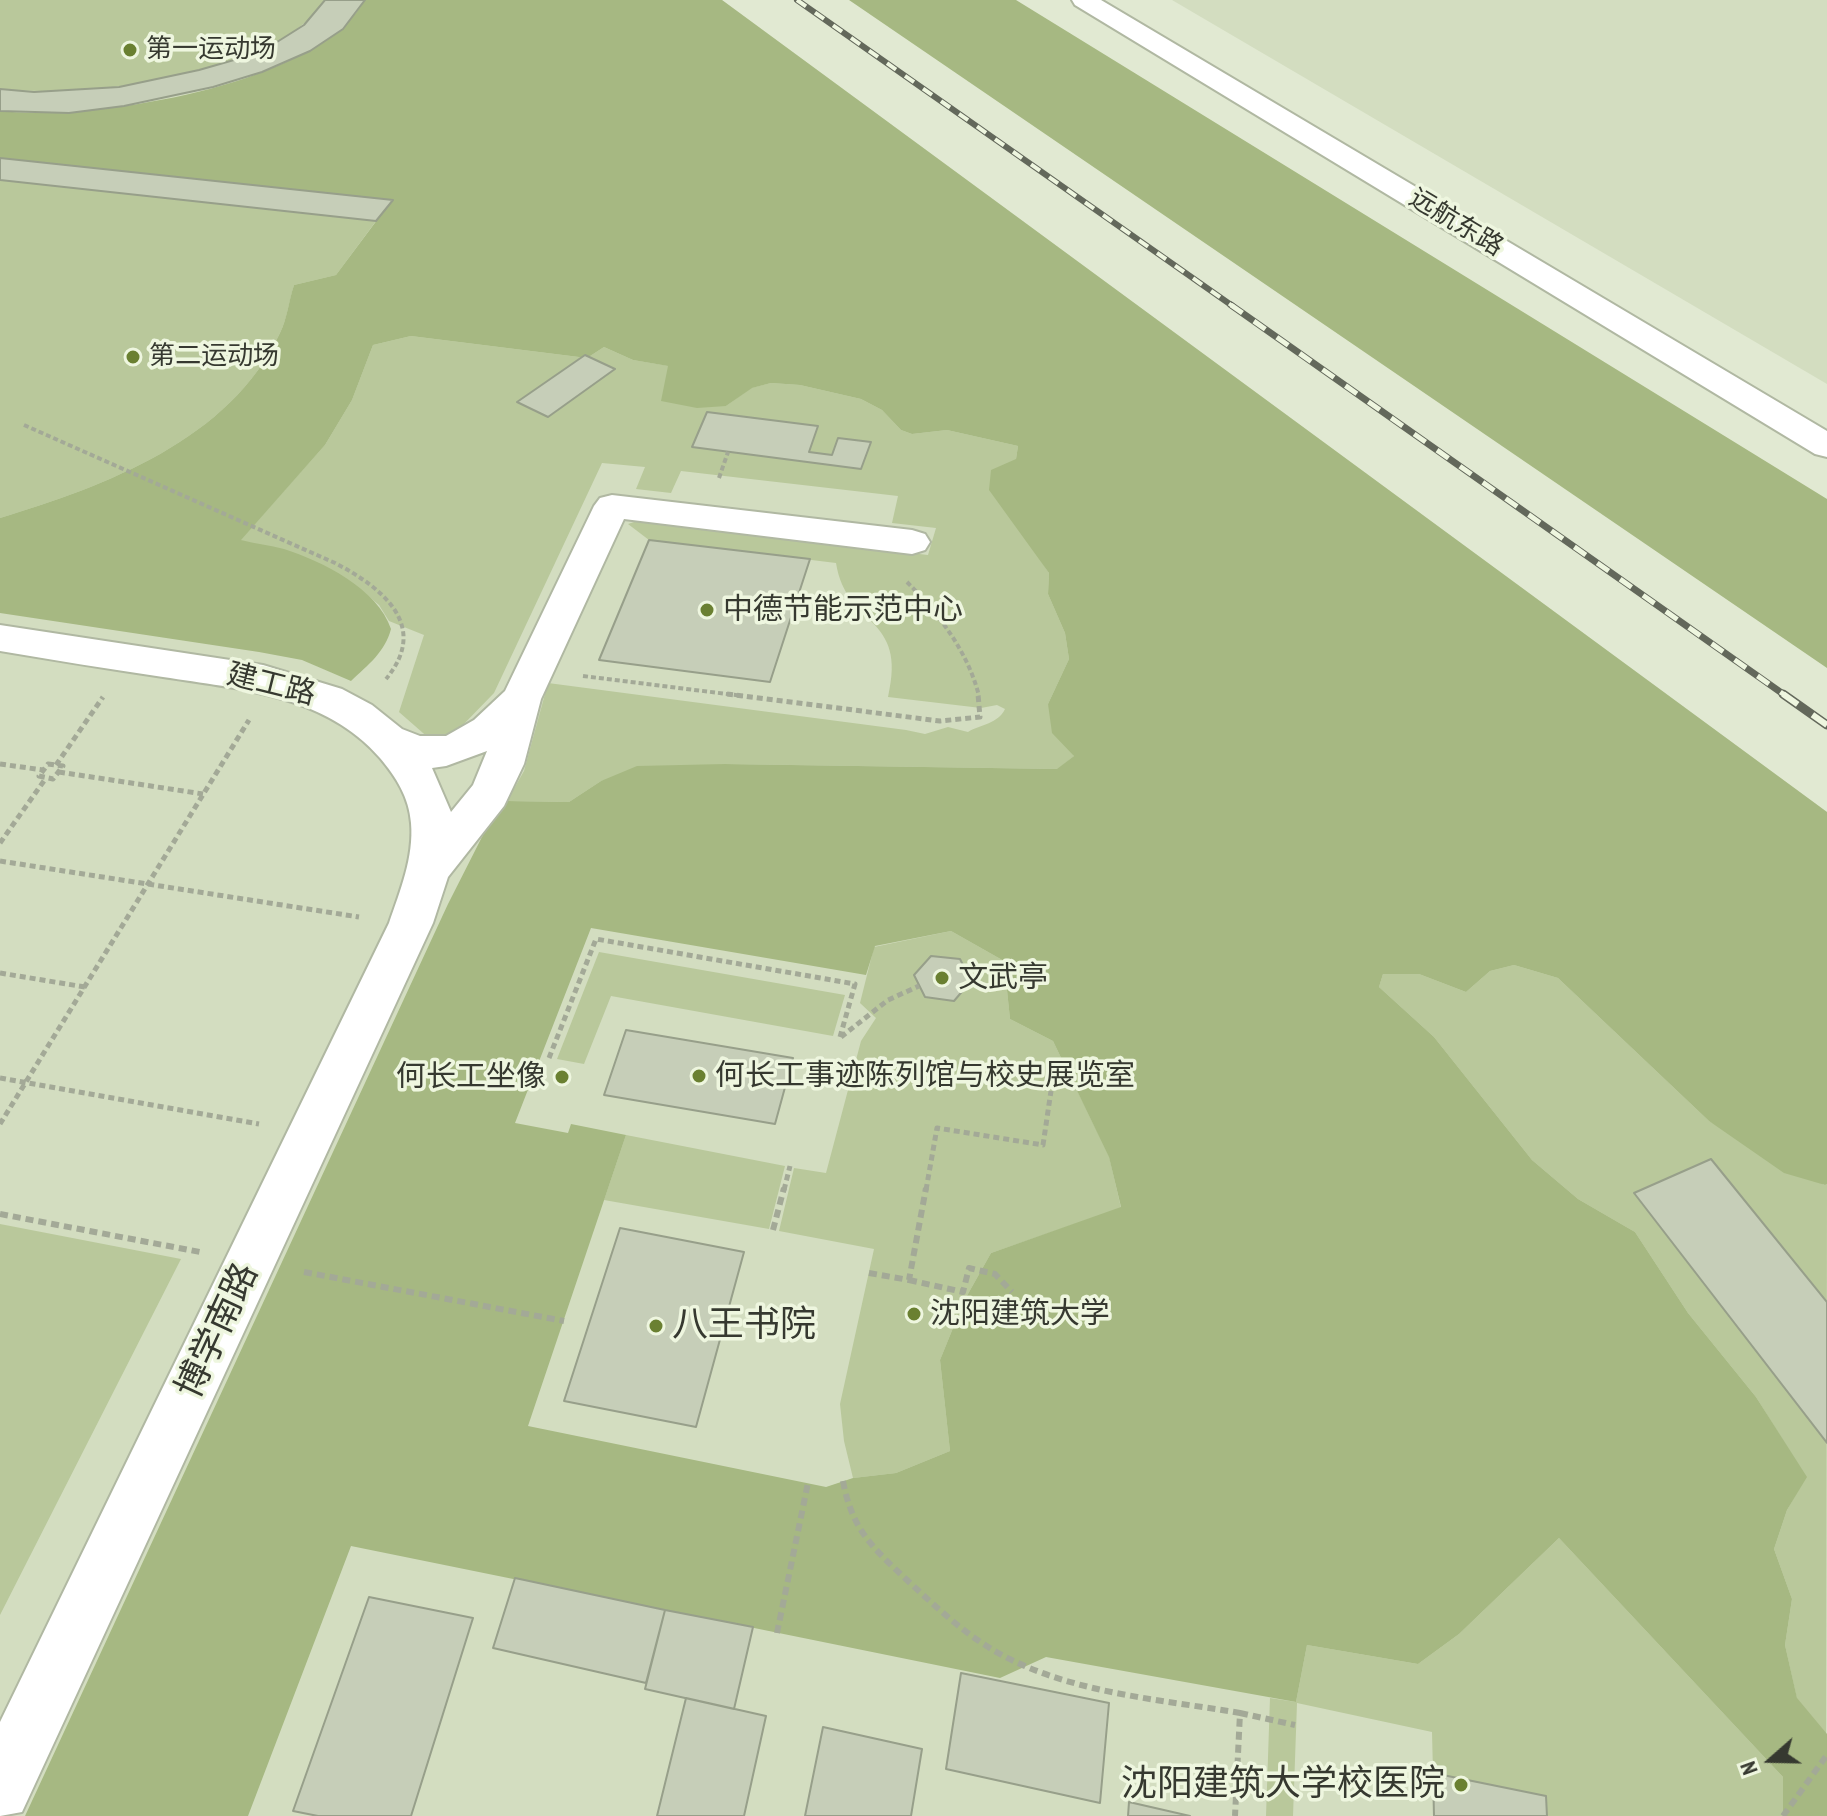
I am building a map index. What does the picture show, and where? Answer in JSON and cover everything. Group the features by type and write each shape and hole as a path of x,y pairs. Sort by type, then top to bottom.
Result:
{"street":[{"name":"远航东路","path":"1084,0 1827,446"},
{"path":"392,741 417,752 437,752 487,733 503,722 528,684 612,506 912,542"},
{"name":"建工路","path":"0,638 257,677 307,690 355,712 392,741 419,778 432,823 428,870"},
{"path":"428,870 489,795 504,764 528,684"},
{"name":"博学南路","path":"0,1790 411,923 428,870"}],"path":[{"path":"24,425 287,544 329,559 362,577 388,598 405,627 405,651 388,678 355,712"},
{"path":"719,476 728,452"},
{"path":"528,684 940,721 980,717 981,708 966,660 946,626 919,593 867,548 863,536"},
{"path":"56,765 112,686"},
{"path":"0,1124 256,707"},
{"path":"0,764 43,770"},
{"path":"48,764 56,765 63,766 53,779 39,776 48,764"},
{"path":"59,772 203,794"},
{"path":"0,843 46,778"},
{"path":"0,861 365,918 362,926"},
{"path":"549,1058 596,939 855,984 840,1037 888,1000 919,986"},
{"path":"0,973 85,987"},
{"path":"0,1078 266,1125 259,1139"},
{"path":"909,1280 937,1128 1043,1145 1051,1091"},
{"path":"773,1230 790,1166"},
{"path":"196,1266 203,1252"},
{"path":"869,1273 963,1292 969,1268 995,1274 1012,1292"},
{"path":"843,1481 847,1509 861,1536 959,1626 1006,1657 1051,1676 1295,1725"},
{"path":"777,1633 808,1483"},
{"path":"1235,1816 1240,1713"},
{"path":"1783,1816 1827,1755"}],"shaded area":[{"name":"沈阳建筑大学","path":"0,0 722,0 1827,812 1827,1816 0,1816"},
{"name":"第一运动场","path":"0,0 325,0 300,27 265,48 222,65 127,85 36,91 0,89"},
{"path":"1172,0 1827,0 1827,384"},
{"name":"第二运动场","path":"0,180 376,221 336,275 294,285 280,333 258,370 230,403 197,430 161,454 122,474 0,518"},
{"path":"411,336 587,358 604,347 633,360 669,366 726,406 751,388 771,383 800,385 861,399 882,410 901,430 912,434 947,430 1018,446 1016,459 1037,555 1049,573 1048,594 1065,633 1069,659 1048,704 1074,756 1058,769 725,764 601,781 569,802 507,801 524,771 548,683 925,734 948,727 968,732 994,721 1005,709 997,705 981,708 888,697 892,670 890,650 883,635 851,600 836,563 649,540 628,524 637,521 928,555 936,528 892,523 898,496 681,471 671,493 636,489 645,467 602,463 494,693 460,728 431,740 399,712 424,635 389,621 379,605 361,590 240,540 325,445 352,400 373,345"},
{"path":"951,931 1004,961 1010,1019 1053,1041 1109,1156 1121,1208 991,1253 964,1301 940,1360 950,1451 896,1473 853,1478 844,1441 840,1404 874,1249 779,1231 794,1168 826,1173 861,1041 876,1018 860,1003 874,947"},
{"path":"599,952 845,995 833,1036 611,996 584,1064 557,1059"},
{"path":"1514,965 1558,978 1709,1121 1827,1184 1826,1734 1797,1699 1785,1645 1792,1599 1774,1549 1787,1510 1806,1477 1756,1397 1688,1313 1635,1232 1578,1199 1532,1160 1434,1037 1379,987 1383,974 1419,974 1466,992 1490,971"},
{"path":"626,1135 785,1166 769,1229 604,1200"},
{"path":"0,1224 181,1259 0,1615"},
{"path":"1559,1538 1783,1777 1783,1816 1547,1816 1433,1773 1432,1732 1297,1703 1293,1816 1266,1816 1270,1698 1296,1702 1307,1645 1418,1664 1459,1634"}],"green space":[{"path":"365,0 722,0 1827,812 1825,1185 1784,1173 1709,1121 1558,978 1514,965 1490,971 1466,992 1419,974 1383,974 1379,987 1434,1037 1532,1160 1578,1199 1635,1232 1688,1313 1756,1397 1807,1477 1787,1510 1774,1549 1792,1599 1785,1645 1797,1698 1827,1734 1827,1816 1783,1816 1783,1777 1559,1538 1459,1634 1418,1664 1307,1645 1296,1702 1046,1657 1000,1678 351,1546 248,1816 25,1816 448,904 484,833 507,801 569,802 601,781 637,766 725,764 1057,769 1074,756 1052,733 1048,704 1069,659 1065,633 1048,594 1049,573 989,490 991,470 1016,459 1018,446 947,430 912,434 901,430 882,410 861,399 800,385 771,383 752,388 726,406 697,408 661,401 668,366 633,360 604,347 587,358 411,336 373,345 352,400 325,445 241,540 284,549 315,561 347,578 374,601 391,629 370,664 351,681 302,660 0,613 0,518 122,474 161,454 197,430 230,403 258,370 280,333 294,285 336,275 392,200 0,158 0,111 40,113 89,110 198,92 252,76 300,55 339,30","holes":["591,928 866,975 875,946 951,931 1004,961 1010,1019 1053,1041 1109,1157 1121,1207 991,1253 964,1301 940,1360 950,1451 896,1473 853,1478 826,1487 528,1426 626,1135 571,1124 568,1133 515,1123"]},
{"path":"849,0 1016,0 1827,499 1827,668"}],"building":[{"path":"325,0 365,0 343,29 310,51 262,72 213,87 124,106 69,113 0,111 0,89 34,92 119,87 241,58 277,42 304,25"},
{"path":"0,158 393,200 376,221 0,180"},
{"path":"585,355 615,369 548,417 517,402"},
{"path":"707,412 818,426 809,452 832,455 838,438 871,442 861,469 692,447"},
{"name":"中德节能示范中心","path":"649,540 810,559 770,682 599,660"},
{"name":"文武亭","path":"931,956 960,959 971,981 954,1001 925,997 914,975"},
{"name":"何长工事迹陈列馆与校史展览室","path":"626,1030 793,1058 775,1124 604,1095"},
{"path":"1711,1159 1827,1302 1827,1443 1634,1193"},
{"name":"八王书院","path":"620,1228 744,1252 696,1427 564,1401"},
{"path":"515,1578 665,1610 646,1683 493,1648"},
{"path":"369,1597 473,1618 411,1816 318,1816 293,1811"},
{"path":"665,1610 753,1627 734,1709 645,1689"},
{"path":"961,1673 1109,1703 1100,1803 946,1769"},
{"path":"686,1698 766,1716 744,1816 657,1816"},
{"path":"823,1727 922,1749 911,1816 805,1816"},
{"name":"沈阳建筑大学校医院","path":"1433,1773 1546,1796 1547,1816 1434,1816"},
{"path":"1129,1802 1190,1816 1128,1816"}],"railway":[{"path":"797,0 1234,307"},
{"path":"1231,305 1786,696"},
{"path":"1783,694 1827,725"}],"place":[{"name":"第一运动场","path":"130,50"},
{"name":"第二运动场","path":"133,357"},
{"name":"中德节能示范中心","path":"707,610"},
{"name":"文武亭","path":"942,978"},
{"name":"何长工事迹陈列馆与校史展览室","path":"699,1076"},
{"name":"何长工坐像","path":"562,1077"},
{"name":"沈阳建筑大学","path":"914,1314"},
{"name":"八王书院","path":"656,1326"},
{"name":"沈阳建筑大学校医院","path":"1461,1785"}]}
